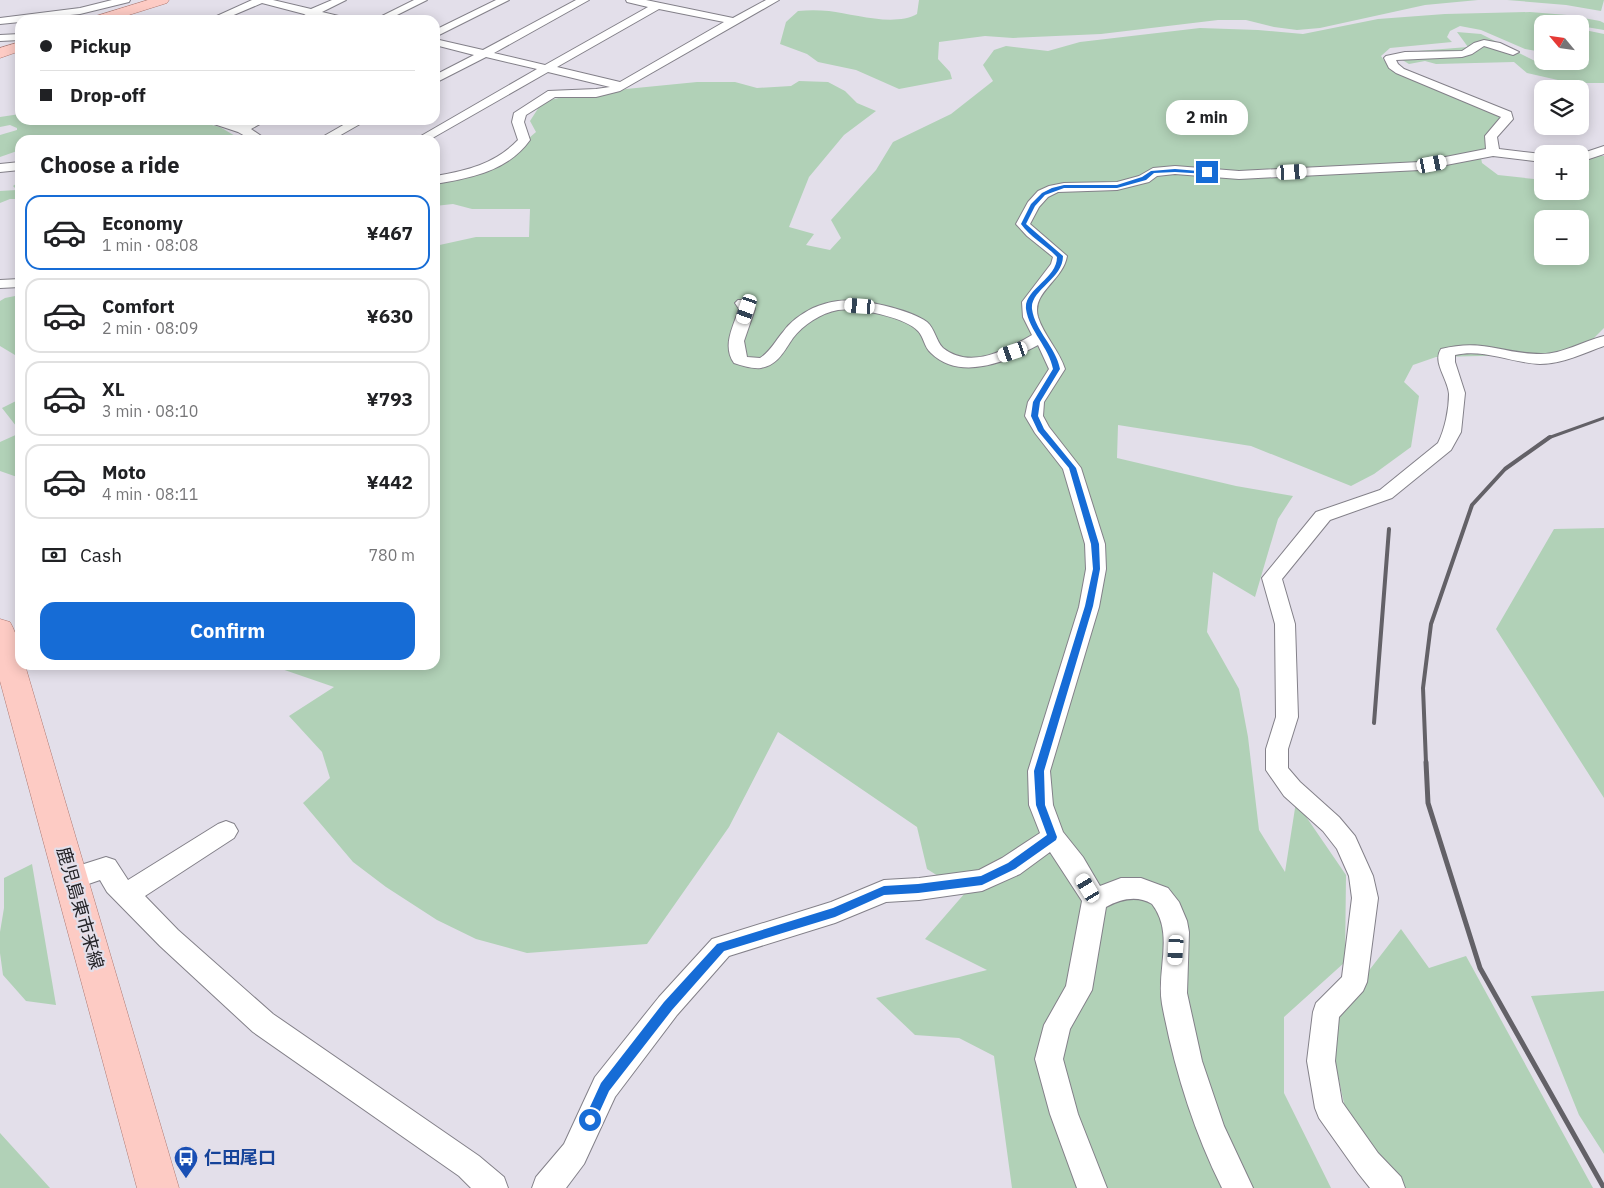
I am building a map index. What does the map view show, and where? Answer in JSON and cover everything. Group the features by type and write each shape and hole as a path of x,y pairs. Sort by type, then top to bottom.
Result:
{"main road":[{"path":"114,15 162,0"},
{"path":"0,53 15,48"},
{"name":"鹿児島東市来線","path":"0,629 158,1188"}],"street":[{"path":"48,15 80,11 125,0"},
{"path":"225,15 261,0 321,15"},
{"path":"307,15 341,0"},
{"path":"390,15 422,0"},
{"path":"440,32 504,0"},
{"path":"440,77 584,0"},
{"path":"631,0 734,21"},
{"path":"673,9 688,0"},
{"path":"440,179 489,167 515,152 524,140 518,122 520,113 542,101 552,92 596,93 622,86 774,0"},
{"path":"429,135 658,6"},
{"path":"0,21 15,19"},
{"path":"0,38 15,37"},
{"path":"440,43 622,86"},
{"path":"1493,152 1491,136 1507,119 1507,116 1490,107 1400,71 1393,66 1390,58 1405,55 1462,54 1480,44 1489,44 1513,52"},
{"path":"230,125 252,135"},
{"path":"242,129 250,125"},
{"path":"332,135 351,125"},
{"path":"1589,155 1604,150"},
{"path":"1092,1188 1064,1114 1050,1059 1058,1025 1080,990 1095,900 1074,865 1052,837 1040,805 1039,771 1089,606 1096,569 1095,544 1072,468 1041,429 1034,416 1036,402 1057,369 1055,360 1032,321 1028,306 1032,296 1054,274 1060,263 1060,256 1048,244 1028,230 1024,224 1033,205 1044,194 1064,187 1117,186 1144,179 1153,172 1175,170 1239,175 1420,166 1493,152 1534,157"},
{"path":"0,168 15,166"},
{"path":"0,284 15,283"},
{"path":"743,303 747,309 735,344 740,360 757,363 766,361 803,319 824,309 841,305 860,306 913,320 924,328 931,345 939,353 951,359 969,364 1013,352 1041,337"},
{"path":"1390,1188 1368,1163 1329,1108 1321,1061 1326,1012 1354,982 1365,898 1361,876 1346,843 1331,824 1292,789 1276,770 1277,749 1288,716 1285,624 1272,578 1323,516 1386,494 1444,446 1452,432 1457,393 1447,362 1447,352 1459,348 1478,348 1542,359 1571,353 1604,341"},
{"path":"127,894 226,831"},
{"path":"548,1188 574,1154 605,1087 668,1006 721,947 835,912 884,891 918,889 982,880 1011,866 1052,837"},
{"path":"72,879 106,868 116,884 169,938 263,1024 469,1166 493,1188"},
{"path":"1095,900 1120,887 1138,887 1160,896 1172,914 1178,931 1174,989 1179,1022 1191,1070 1220,1152 1238,1188"}],"green space":[{"path":"919,0 1478,0 1425,5 1320,28 1297,30 1246,20 1218,20 1101,34 1013,38 985,36 939,42 938,59 950,72 952,79 899,89 856,70 818,62 807,54 780,44 786,22 798,11 829,11 886,20 908,18 917,14"},
{"path":"1507,0 1604,0 1601,11 1566,5"},
{"path":"1530,12 1567,15 1534,15 1534,51 1525,49 1481,30 1460,26 1450,31 1447,37 1452,42 1390,48 1381,56 1388,66 1511,119 1481,158 1482,163 1498,175 1534,179 1534,200 1589,200 1589,159 1604,156 1604,328 1578,354 1436,357 1413,365 1404,382 1419,396 1411,447 1374,474 1351,486 1251,446 1118,425 1117,458 1236,486 1293,496 1278,519 1255,597 1213,572 1207,632 1239,689 1248,737 1259,830 1285,872 1296,802 1346,875 1345,962 1284,1017 1284,1093 1331,1188 1012,1188 994,1056 959,1038 915,1035 876,998 987,970 925,939 965,893 927,869 917,827 778,732 729,827 647,944 527,953 476,939 437,920 386,887 353,862 303,803 330,778 322,752 289,716 334,687 285,670 440,670 440,245 476,237 529,237 530,209 472,209 453,204 440,205 440,178 489,164 514,151 536,132 530,121 539,107 550,100 567,96 592,97 626,89 697,82 735,82 757,88 791,86 799,81 828,82 845,91 857,103 876,111 844,135 809,177 789,227 814,234 806,245 830,250 841,238 831,220 876,170 893,142 951,114 993,81 983,65 994,50 1006,46 1048,51 1080,42 1200,28 1303,34 1378,19 1445,14"},
{"path":"1589,19 1604,23 1604,30 1589,28"},
{"path":"1589,31 1604,34 1604,83 1589,83 1589,80 1558,80 1527,73 1514,62 1436,64 1425,61 1409,64 1399,58 1405,52 1468,47 1457,32 1481,34 1534,60 1534,70 1589,70"},
{"path":"15,115 15,125 212,125 220,127 234,135 15,135 15,152 0,157 0,135 17,130 17,128 10,125 0,127 0,117"},
{"path":"15,190 15,199 0,203 0,191"},
{"path":"15,296 15,355 0,346 0,301"},
{"path":"15,402 15,425 2,408"},
{"path":"15,435 15,476 0,471 0,442"},
{"path":"1604,528 1604,798 1496,629 1554,529"},
{"path":"32,864 56,1005 26,1001 3,975 0,932 4,908 4,878"},
{"path":"1401,929 1429,968 1466,956 1593,1188 1389,1188 1350,1131 1327,1025"},
{"path":"1604,991 1604,1154 1579,1115 1531,996"},
{"path":"0,1133 50,1188 0,1188"}],"railway":[{"path":"1549,438 1604,418"},
{"path":"1426,763 1423,688 1431,624 1472,505 1505,469 1549,438"},
{"path":"1374,723 1389,529"},
{"path":"1426,762 1428,803 1480,968 1604,1188"}],"place":[{"name":"仁田尾口","path":"186,1179"}],"route":[{"path":"590,1120 605,1087 668,1006 721,947 835,912 884,891 918,889 982,880 1011,866 1052,837 1040,805 1039,771 1089,606 1096,569 1095,544 1072,468 1041,429 1034,416 1036,402 1057,369 1055,360 1032,321 1028,306 1032,296 1054,274 1060,263 1060,256 1048,244 1028,230 1024,224 1033,205 1044,194 1064,187 1092,188 1129,184 1144,179 1153,172 1175,170 1207,172"}]}
